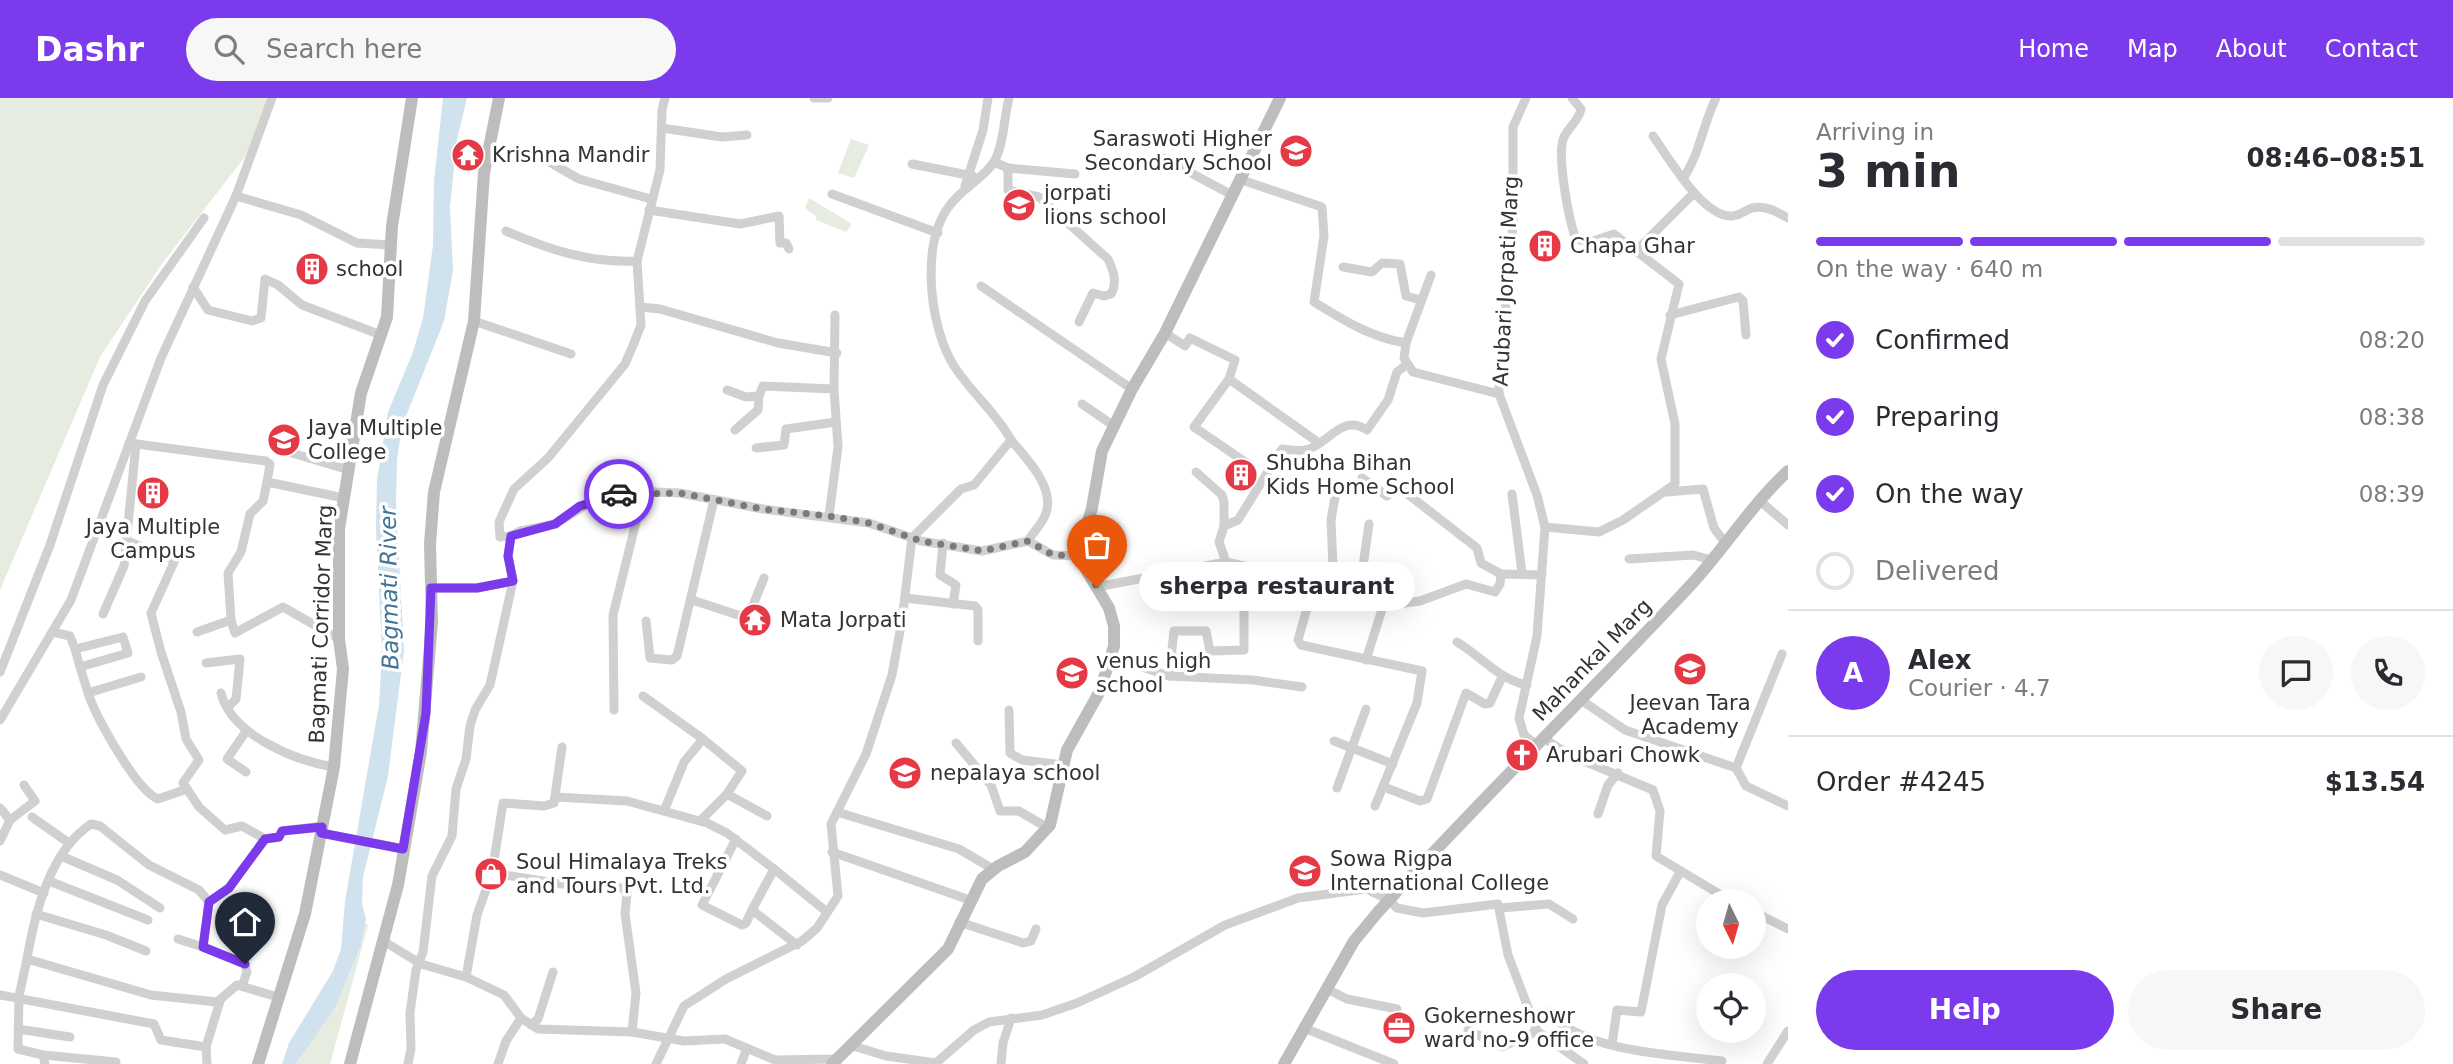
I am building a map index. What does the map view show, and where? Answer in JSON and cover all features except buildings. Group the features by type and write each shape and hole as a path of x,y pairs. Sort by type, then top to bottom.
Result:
{"street":[{"path":"0,720 71,600 193,287 236,196 272,98"},
{"name":"Bagmati Corridor Marg","path":"258,1064 300,937 334,767 343,669 339,639 339,529 361,393 381,335 390,298 391,245 412,98"},
{"path":"350,1064 385,942 426,713 433,492 474,321 484,173 499,98"},
{"path":"665,98 660,170 637,261 641,325 625,364 548,458 509,497 499,522 500,537 555,524 598,498 640,492 680,493 829,516 869,523 912,538 991,551 1028,541 1046,515 1048,497 1033,468 1004,427 957,370 945,348 930,276 930,258 947,208 973,176 994,162 1009,98"},
{"path":"814,98 828,98"},
{"path":"973,176 988,98"},
{"path":"385,942 421,964 466,977 504,995 521,1017 538,1029 632,1032 684,1041 725,1039 775,1059 834,1061 940,958 948,948 977,885 993,869 1026,852 1048,828 1067,750 1100,691 1112,657 1115,636 1112,618 1078,556 1092,508 1099,459 1132,389 1165,333 1280,98"},
{"name":"Arubari Jorpati Marg","path":"1526,98 1513,127 1513,223 1499,351 1499,394 1537,495 1545,527 1537,636 1518,723 1524,735 1539,741"},
{"path":"1545,527 1599,531 1623,520 1675,484 1675,424 1661,359 1679,284 1614,234 1590,242 1576,239 1569,221 1560,156 1563,138 1580,115 1581,109 1572,98"},
{"path":"1684,177 1694,162 1704,122 1716,98"},
{"path":"662,128 722,137 747,135"},
{"path":"1653,136 1694,193 1720,215 1731,216 1752,208 1770,208 1788,218"},
{"path":"532,152 579,179 651,199"},
{"path":"1163,158 1232,195"},
{"path":"994,162 1008,167 1075,174"},
{"path":"912,164 973,176"},
{"path":"1008,167 1008,190 1039,197 1108,259 1113,271 1114,288 1111,294 1104,296 1093,293 1079,323"},
{"path":"1239,179 1322,207 1324,236 1312,300 1363,331 1406,343"},
{"path":"1635,252 1694,193"},
{"path":"832,194 938,233"},
{"path":"236,196 301,215 357,243 391,245"},
{"path":"649,210 740,224 779,216 780,243 786,243 789,248"},
{"path":"0,672 50,545 114,362 145,301 204,218"},
{"path":"506,231 563,254 606,262 637,261"},
{"path":"1343,267 1372,272 1382,264 1400,264 1406,296 1421,300"},
{"path":"1430,275 1406,343 1406,365 1422,375 1499,394"},
{"path":"193,287 208,310 252,321 261,318 265,279 278,285 302,305 381,335"},
{"path":"981,286 1132,389"},
{"path":"1671,315 1739,296 1743,301 1746,335"},
{"path":"640,307 660,309 778,343 837,353"},
{"path":"829,516 838,463 834,389 837,353 835,315"},
{"path":"474,321 571,354"},
{"path":"1165,333 1185,346 1190,338 1235,360 1229,379 1194,427 1248,464"},
{"path":"1224,527 1238,520 1282,449 1299,452 1319,443 1342,426 1354,424 1367,430 1388,400 1396,372 1406,365"},
{"path":"1229,379 1319,443"},
{"path":"735,430 758,410 763,386 834,389"},
{"path":"727,390 746,397 759,396"},
{"path":"1082,404 1114,426"},
{"path":"756,448 784,445 786,429 836,422"},
{"path":"656,1064 684,1006 698,996 797,945 817,928 838,896 831,824 866,754 892,675 912,538 961,489 974,485 1011,440"},
{"path":"132,444 266,461 270,464 263,500 250,514 241,552 228,573 231,620 235,633 283,607 339,639"},
{"path":"103,614 124,566 132,444"},
{"path":"292,453 349,470"},
{"name":"Mahankal Marg","path":"1284,1064 1354,941 1389,900 1712,560 1788,471"},
{"path":"1196,472 1222,495 1224,527 1219,542 1226,562"},
{"path":"1362,478 1387,496 1396,485 1477,548 1481,563 1501,574 1542,575"},
{"path":"267,482 344,498"},
{"path":"1334,589 1331,520 1337,486"},
{"path":"1666,492 1703,489 1714,528 1726,544"},
{"path":"614,710 613,615 639,510 640,492"},
{"path":"1512,494 1522,573"},
{"path":"646,621 650,657 672,660 677,656 715,500"},
{"path":"1760,502 1788,525"},
{"path":"1359,594 1368,524"},
{"path":"408,1064 411,1049 410,1013 416,970 421,964 432,876 452,836 456,789 466,759 470,726 475,710 490,685 513,581 508,556 511,536"},
{"path":"127,541 175,560 151,612 181,712 186,739 199,761 184,778 187,789 199,807 225,830 242,826 265,839 279,837 282,831 321,830 341,837 403,849"},
{"path":"1028,541 1053,555 1078,556"},
{"path":"943,543 940,575 956,585 953,604"},
{"path":"1629,559 1693,555 1712,560"},
{"path":"1097,587 1226,562 1244,566 1263,579 1334,589 1384,603 1420,601 1466,584 1495,592 1500,584 1501,574"},
{"path":"1169,676 1174,631 1206,631 1209,651 1244,650 1244,566"},
{"path":"692,600 741,616 753,605 764,578"},
{"path":"431,588 477,588 513,581"},
{"path":"1313,587 1298,643 1422,671 1417,703 1376,806"},
{"path":"905,598 975,606 978,610 978,641"},
{"path":"1366,660 1384,603"},
{"path":"197,632 231,620"},
{"path":"53,632 70,636 88,694 111,740 149,793 159,799 187,789"},
{"path":"75,649 123,637 128,653 80,667"},
{"path":"1457,642 1481,656 1502,677 1527,685"},
{"path":"1736,768 1782,654"},
{"path":"1112,657 1169,676 1254,680 1302,687"},
{"path":"206,663 240,659 236,699 228,707"},
{"path":"88,694 141,677"},
{"path":"1384,787 1420,801 1427,799 1466,693 1485,704 1490,703 1502,677"},
{"path":"221,693 233,717 247,730 285,754 334,767"},
{"path":"643,696 704,738 741,771 727,794 701,821"},
{"path":"1581,700 1625,730 1736,768 1746,786 1788,806"},
{"path":"1337,788 1366,709"},
{"path":"1009,710 1007,745 1010,753 1021,760 1063,765"},
{"path":"246,772 227,759 247,730"},
{"path":"664,811 684,762 704,738"},
{"path":"1334,741 1393,764"},
{"path":"1539,741 1653,790 1660,811 1656,856 1710,889"},
{"path":"956,743 991,785 1000,811 1019,811 1048,828"},
{"path":"466,977 477,915 492,873 503,803 544,806 554,803 562,747"},
{"path":"1598,814 1608,785 1618,774"},
{"path":"0,841 10,820 35,801 24,785"},
{"path":"727,794 767,816"},
{"path":"555,797 627,801 701,821 736,839 827,912"},
{"path":"1,810 10,820"},
{"path":"837,812 959,849 993,869"},
{"path":"32,817 69,844"},
{"path":"116,1062 44,1059 18,1049 19,996 37,914 49,881 69,844 91,824 100,826 149,864 199,890 209,902 203,947"},
{"path":"209,902 229,888 265,839"},
{"path":"736,839 702,905 742,925 746,923 774,869"},
{"path":"832,852 970,900"},
{"path":"61,856 117,880 160,908"},
{"path":"1612,1044 1616,1010 1642,1012 1662,905 1680,872"},
{"path":"492,873 562,884 623,888 627,893 625,914 636,993 631,1014 632,1032"},
{"path":"0,875 44,893"},
{"path":"49,881 148,920"},
{"path":"850,1045 886,1056 936,1063 974,1030 998,1018 1042,1015 1077,1003 1134,977 1224,925 1269,906 1298,898 1366,889 1409,913 1451,911 1495,903 1500,908 1508,955 1537,1031 1584,1064"},
{"path":"1500,908 1549,904 1573,919"},
{"path":"752,910 797,945"},
{"path":"37,914 106,935 146,951"},
{"path":"1766,918 1788,929"},
{"path":"959,922 1023,943 1031,941 1036,929"},
{"path":"178,939 245,964 247,972 238,987 220,1001 206,1047 207,1064"},
{"path":"27,959 121,983 151,995 220,1001"},
{"path":"531,1026 538,1019 553,972"},
{"path":"238,987 278,997"},
{"path":"1327,989 1347,999 1397,1009"},
{"path":"0,995 19,996 154,1024 161,1040 206,1047"},
{"path":"1549,1012 1557,1022 1575,1034 1612,1044 1722,1061"},
{"path":"498,1064 506,1041 521,1017"},
{"path":"1001,1064 1003,1043 1011,1018"},
{"path":"1304,1028 1394,1064"},
{"path":"18,1029 70,1037"},
{"path":"1468,1030 1503,1047 1537,1031"},
{"path":"1767,1064 1788,1031"},
{"path":"741,1064 747,1048"}],"shaded area":[{"path":"0,98 267,98 251,149 161,265 100,357 0,590"},
{"path":"851,139 869,145 854,178 838,173"},
{"path":"809,198 852,224 846,232 816,220 816,216 805,208"},
{"path":"365,924 368,925 330,1064 296,1064 335,1008 361,945"}],"water":[{"name":"Bagmati River","path":"443,98 467,98 457,139 450,207 453,270 444,321 402,426 397,460 396,505 404,650 388,776 363,877 362,904 366,919 361,945 335,1008 296,1064 282,1064 289,1043 333,971 341,949 345,901 379,705 382,652 376,530 377,480 388,412 413,352 423,318 433,245 434,181"}],"way so far":[{"path":"619,494 680,493 762,509 829,516 869,523 921,541 982,551 991,551 1018,541 1028,541 1053,555 1078,556 1097,587"}],"place":[{"name":"Saraswoti Higher Secondary School","path":"1296,151"},
{"name":"Krishna Mandir","path":"468,155"},
{"name":"jorpati lions school","path":"1019,205"},
{"name":"Chapa Ghar","path":"1545,246"},
{"name":"school","path":"312,269"},
{"name":"Jaya Multiple College","path":"284,440"},
{"name":"Shubha Bihan Kids Home School","path":"1241,475"},
{"name":"Jaya Multiple Campus","path":"153,493"},
{"name":"sherpa restaurant","path":"1097,587"},
{"name":"Mata Jorpati","path":"755,620"},
{"name":"Jeevan Tara Academy","path":"1690,669"},
{"name":"venus high school","path":"1072,673"},
{"name":"Arubari Chowk","path":"1522,755"},
{"name":"nepalaya school","path":"905,773"},
{"name":"Sowa Rigpa International College","path":"1305,871"},
{"name":"Soul Himalaya Treks and Tours Pvt. Ltd.","path":"491,874"},
{"name":"Gokerneshowr ward no-9 office","path":"1399,1028"}],"route":[{"path":"245,964 203,947 205,924 209,902 237,879 256,848 265,839 279,837 281,831 322,827 321,833 403,849 426,713 432,622 431,588 477,588 513,581 508,556 511,536 520,531 555,524 580,506 598,498 619,494"}]}
